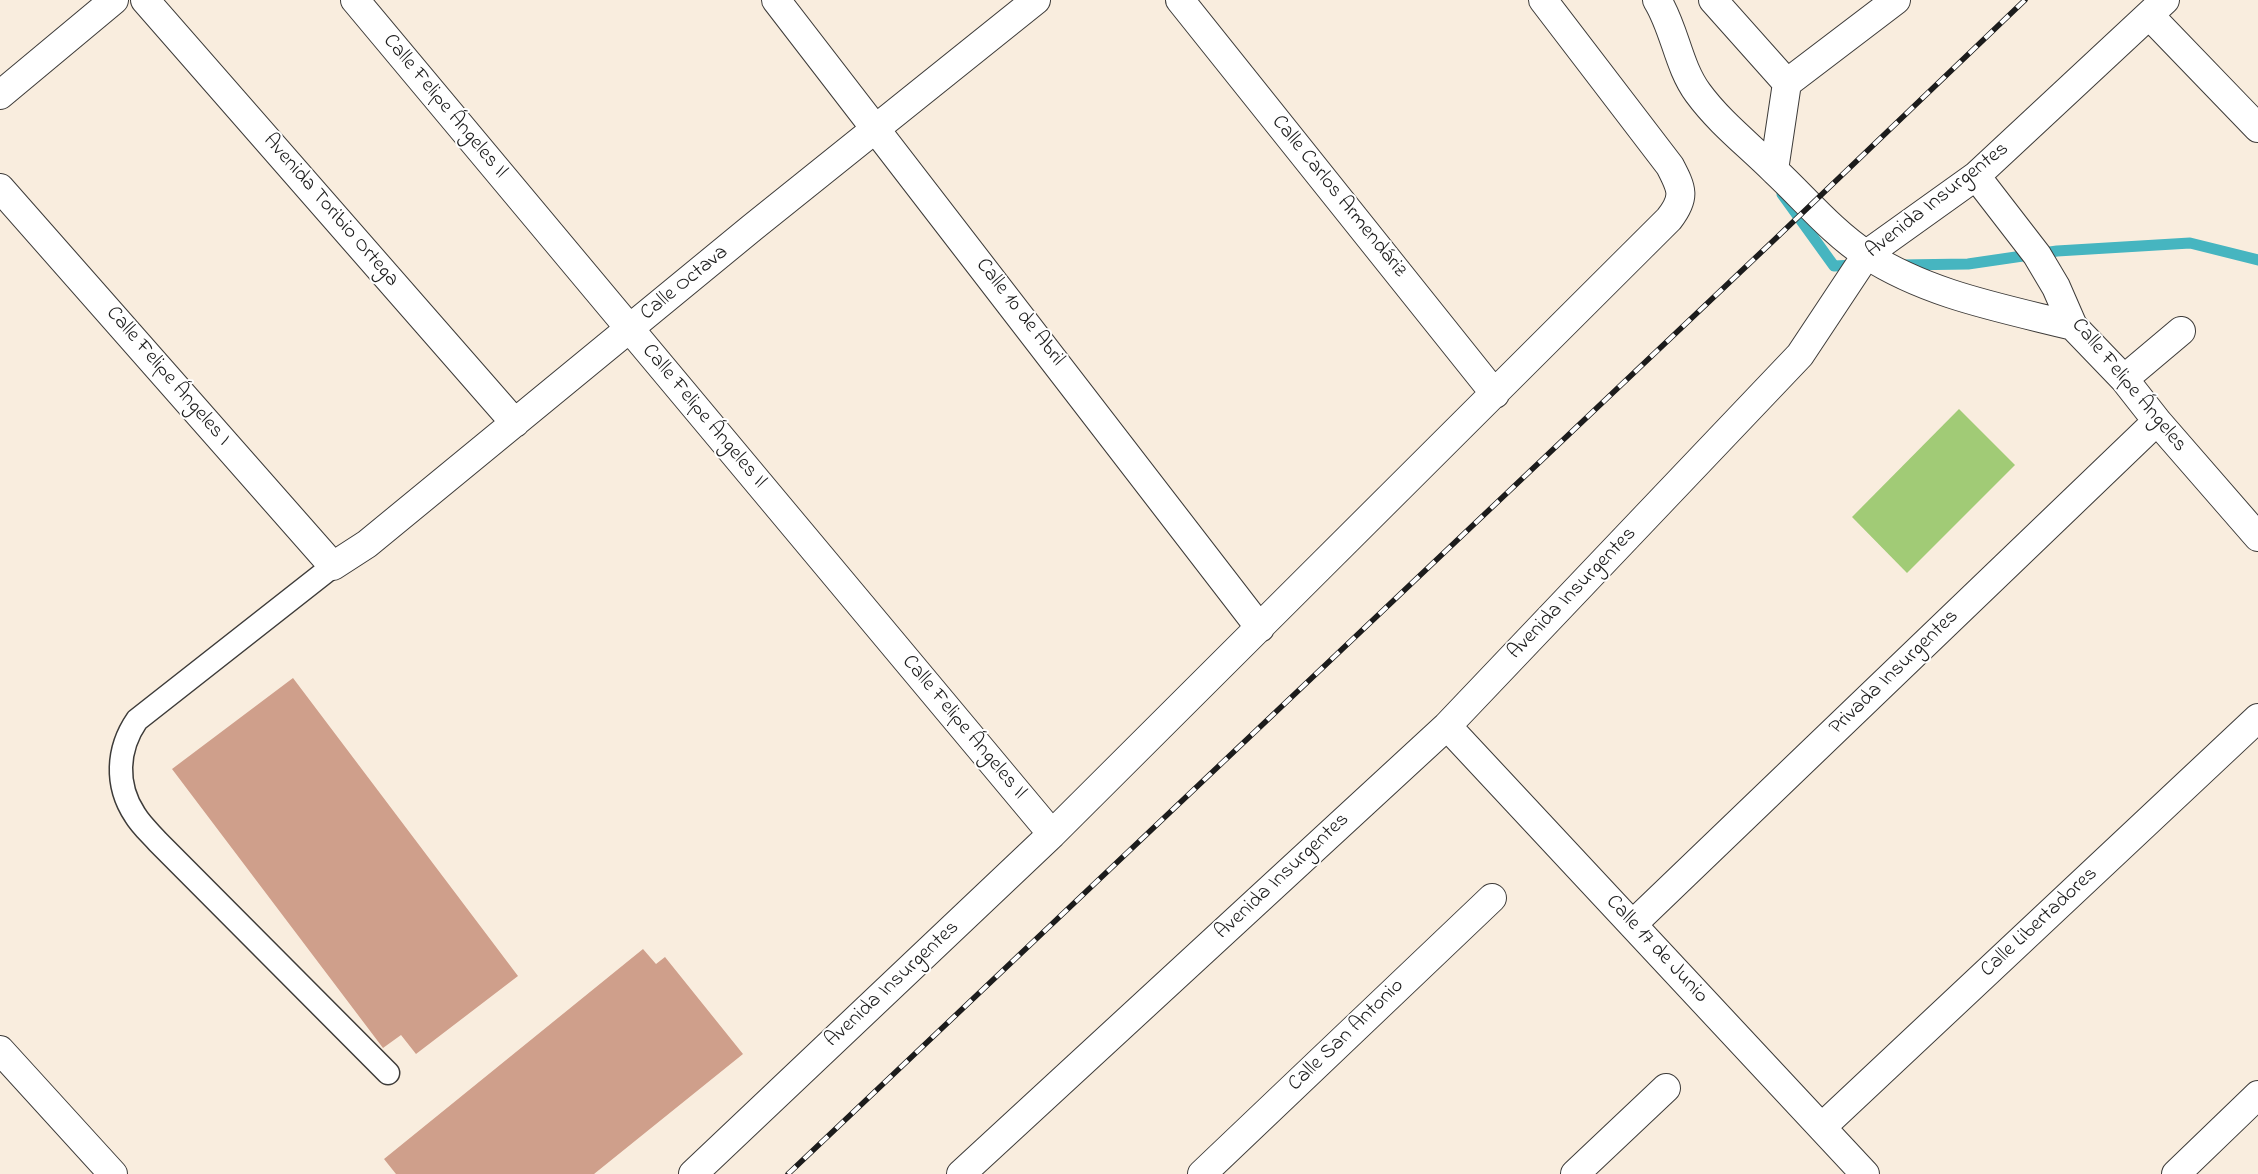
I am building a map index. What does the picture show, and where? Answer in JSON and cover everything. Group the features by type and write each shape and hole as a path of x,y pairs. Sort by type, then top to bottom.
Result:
{"street":[{"path":"0,95 114,0"},
{"name":"Avenida Toribio Ortega","path":"145,0 515,423"},
{"name":"Calle Felipe Ángeles Il","path":"355,0 1052,834"},
{"name":"Calle 10 de Abril","path":"776,0 1260,628"},
{"name":"Calle Octava","path":"333,566 367,544 876,128 1036,0"},
{"name":"Calle Carlos Armendáriz","path":"1180,0 1495,394"},
{"name":"Avenida Insurgentes","path":"693,1174 1052,834 1495,394 1678,208 1682,198 1680,187 1670,166 1543,0"},
{"path":"1657,0 1697,92 1734,133 1834,229 1867,254 1904,276 1947,293 2073,326"},
{"path":"1713,0 1788,84"},
{"path":"1774,170 1788,84 1896,0"},
{"path":"2157,7 2258,128"},
{"name":"Avenida Insurgentes","path":"961,1174 1447,726 1800,355 1867,254 1976,176 2157,7"},
{"name":"Calle Felipe Ángeles","path":"1976,176 2037,255 2056,287 2073,326 2124,379 2156,421 2258,537"},
{"name":"Calle Felipe Ángeles I","path":"0,188 333,566"},
{"path":"2124,379 2181,332"},
{"name":"Privada Insurgentes","path":"1633,924 2156,421"},
{"name":"Calle Libertadores","path":"1822,1127 2258,718"},
{"name":"Calle 17 de Junio","path":"1447,726 1865,1174"},
{"name":"Calle San Antonio","path":"1202,1174 1492,898"},
{"path":"0,1050 113,1174"},
{"path":"1575,1174 1666,1088"},
{"path":"2176,1174 2258,1095"}],"lane":[{"path":"333,566 137,720 129,732 121,752 121,771 124,795 135,815 158,842 388,1073"}],"green space":[{"path":"1959,409 2015,465 1907,573 1852,517"}],"building":[{"path":"293,678 518,976 416,1054 401,1035 383,1048 172,769"},
{"path":"643,949 656,964 665,957 743,1054 594,1174 396,1174 384,1159"}],"waterway":[{"path":"1782,194 1834,266 1857,265"},
{"path":"1901,265 1968,264 2057,251 2190,243 2258,260"}],"railway":[{"path":"788,1174 2025,0"}]}
